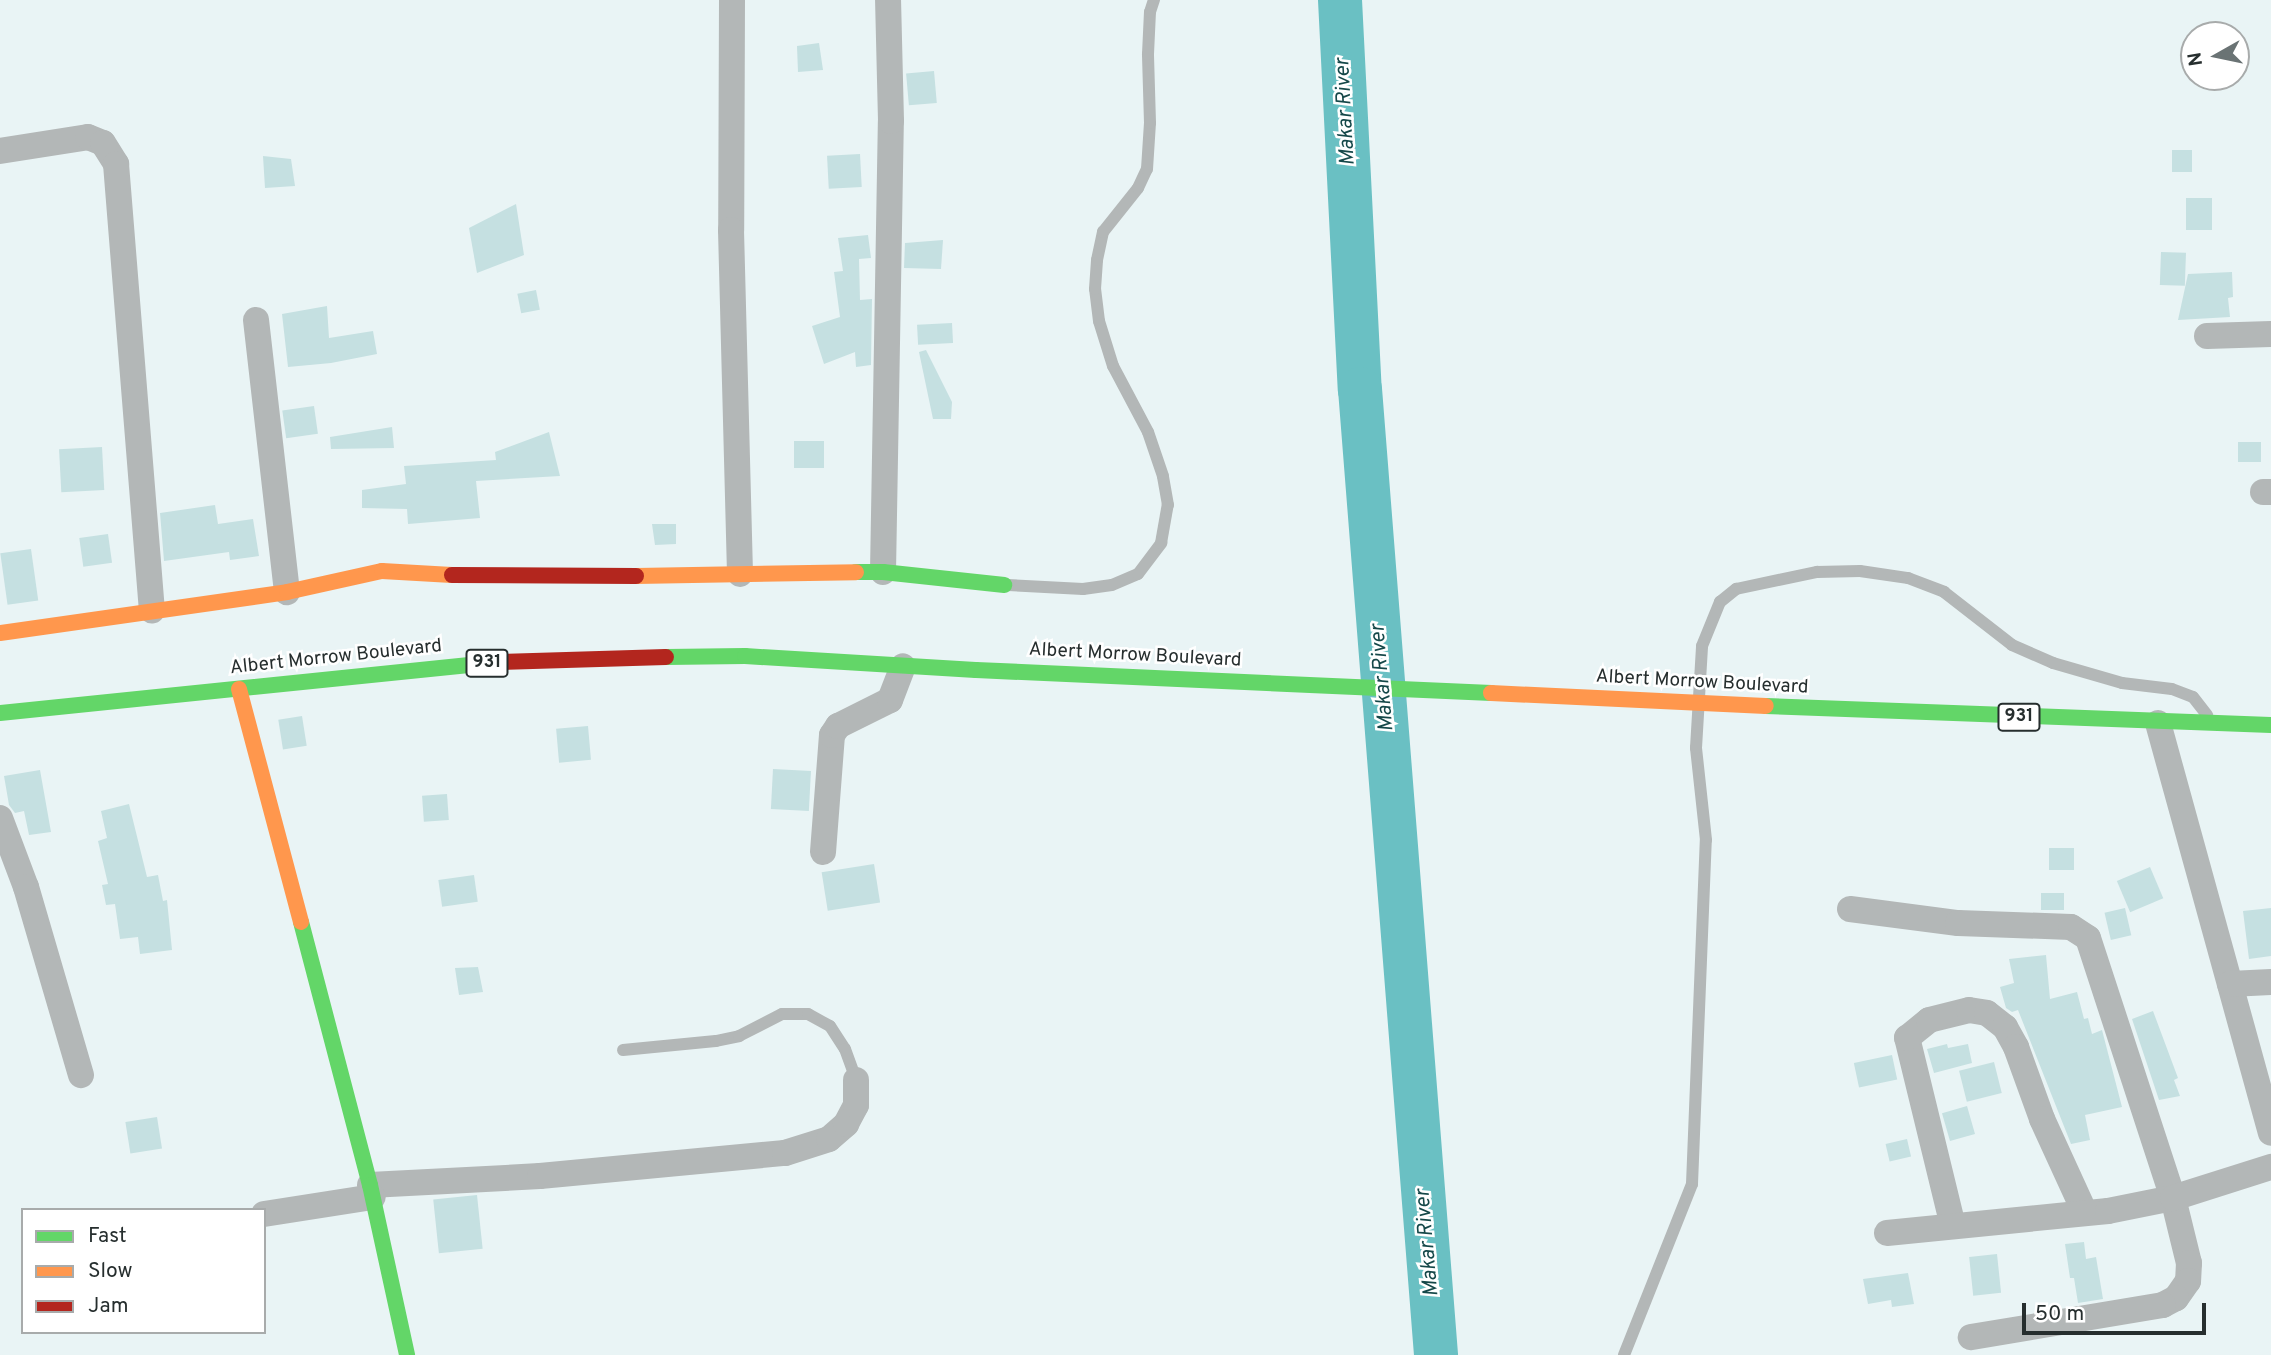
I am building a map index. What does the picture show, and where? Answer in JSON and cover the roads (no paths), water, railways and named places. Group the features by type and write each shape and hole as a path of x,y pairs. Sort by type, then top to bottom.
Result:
{"main road":[{"path":"0,633 287,593 382,571 460,575 883,572 1004,585"},
{"name":"Albert Morrow Boulevard","path":"0,713 473,664 594,657 745,656 976,670 1766,706 2158,723 2271,725"},
{"path":"239,689 371,1191 407,1355"}],"street":[{"path":"732,0 731,230 740,574"},
{"path":"883,572 891,121 888,0"},
{"path":"0,151 88,137 103,143 116,164 152,611"},
{"path":"257,320 287,593"},
{"path":"2207,336 2271,334"},
{"path":"823,852 832,735 838,726 890,700 903,666"},
{"path":"2158,723 2271,1133"},
{"path":"0,818 26,887 80,1075"},
{"path":"1850,909 1958,923 2071,927 2088,938 2173,1198 2189,1264 2188,1281 2176,1298 2163,1305 1971,1338"},
{"path":"2230,984 2271,982"},
{"path":"1953,1226 1907,1038 1929,1020 1969,1010 1987,1013 2005,1027 2016,1047 2042,1119 2085,1213"},
{"path":"266,1214 371,1191 785,1153 830,1139 846,1124 856,1105 856,1080"},
{"path":"1887,1233 2085,1213 2173,1198 2271,1167"}],"lane":[{"path":"1004,585 1073,589 1112,585 1138,575 1161,543 1168,505 1163,476 1149,432 1113,366 1099,321 1095,289 1103,232 1138,188 1147,169 1150,123 1148,54 1150,12 1154,0"},
{"path":"1624,1355 1692,1184 1706,840 1696,748 1702,646 1720,602 1736,589 1817,572 1860,571 1908,578 1944,592 2012,645 2053,663 2122,683 2172,690 2193,697 2213,724"},
{"path":"623,1050 739,1037 782,1014 808,1014 830,1026 845,1049 856,1080"}],"waterway":[{"name":"Makar River","path":"1340,0 1360,389 1436,1355"}]}
